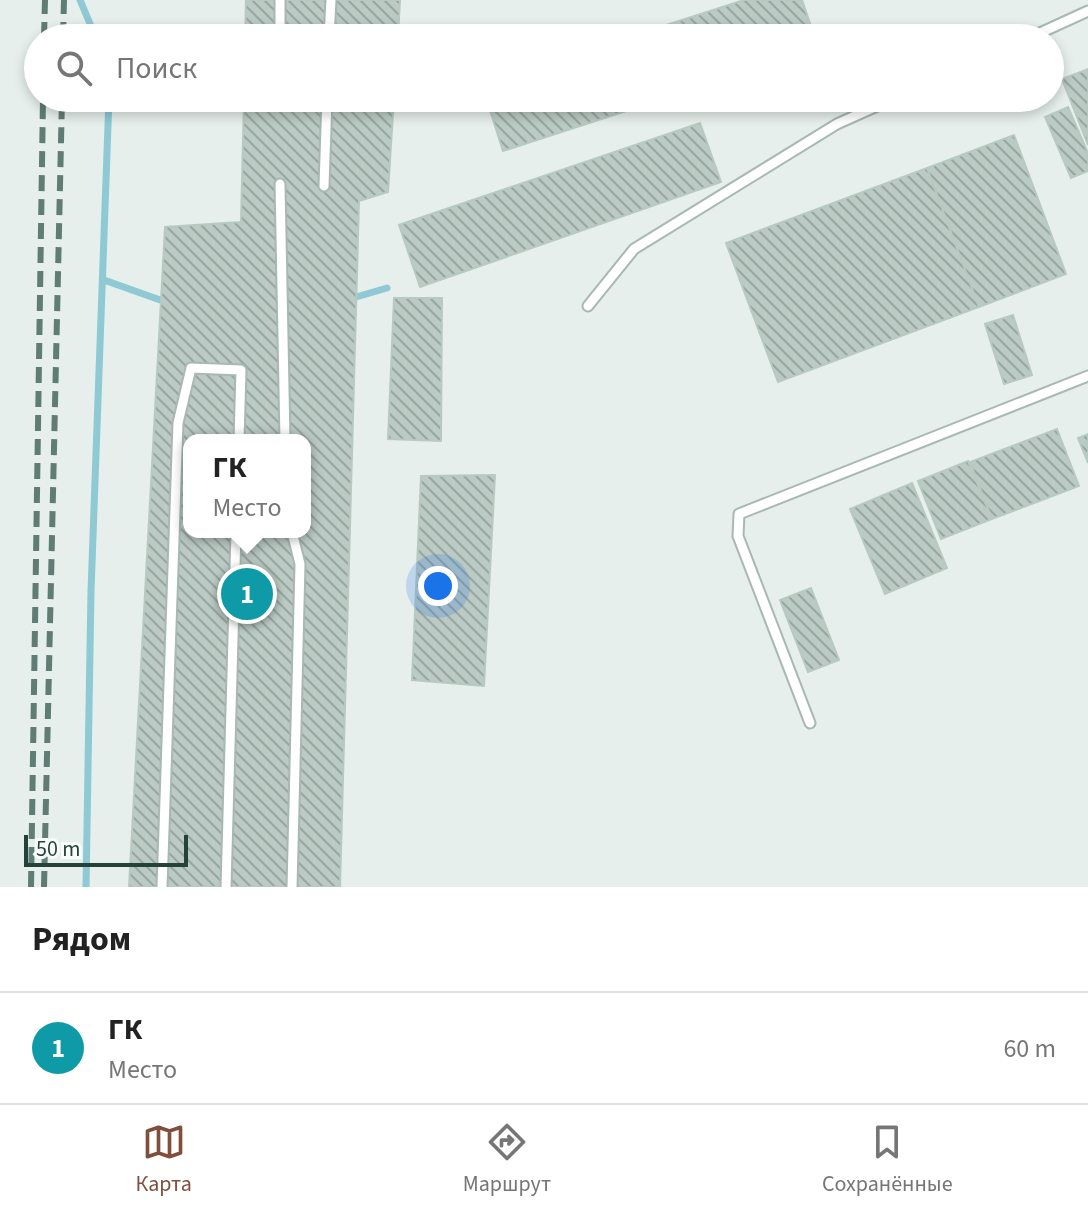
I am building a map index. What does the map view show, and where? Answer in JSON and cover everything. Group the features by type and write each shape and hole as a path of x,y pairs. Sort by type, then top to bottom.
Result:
{"lane":[{"path":"280,0 280,24"},
{"path":"330,24 331,0"},
{"path":"1060,24 1088,11"},
{"path":"324,186 327,112"},
{"path":"588,306 634,249 837,124 864,112"},
{"path":"280,184 285,434"},
{"path":"162,887 178,423 191,368 241,370 239,434"},
{"path":"810,723 738,536 739,514 1088,376"},
{"path":"226,887 236,538"},
{"path":"292,887 300,564 294,538"}],"building":[{"path":"246,0 400,0 399,24 245,24"},
{"path":"744,0 802,0 810,24 669,24"},
{"path":"1088,69 1088,145 1064,84 1064,78"},
{"path":"1068,107 1088,153 1088,171 1071,178 1045,117 1064,112"},
{"path":"244,112 393,112 388,192 359,201 340,887 129,887 165,227 241,222"},
{"path":"490,112 623,112 503,151"},
{"path":"700,123 721,182 420,287 399,225"},
{"path":"1014,135 1066,274 979,307 927,168"},
{"path":"927,168 979,307 778,382 726,243"},
{"path":"394,298 442,298 441,441 388,439"},
{"path":"1013,315 1032,375 1004,384 985,324"},
{"path":"1057,429 1079,486 992,519 970,462"},
{"path":"1088,434 1088,463 1078,438"},
{"path":"968,461 992,519 941,539 918,481"},
{"path":"495,475 484,686 412,680 421,476"},
{"path":"912,483 947,568 885,594 850,509"},
{"path":"811,588 839,660 808,672 780,600"}],"waterway":[{"path":"80,0 90,24"},
{"path":"86,887 91,591 108,112"},
{"path":"104,280 163,301"},
{"path":"356,297 387,288"}],"railway":[{"path":"44,24 45,0"},
{"path":"63,24 64,0"},
{"path":"31,887 43,112"},
{"path":"44,887 62,112"}],"place":[{"name":"ГК","path":"247,594"}]}
